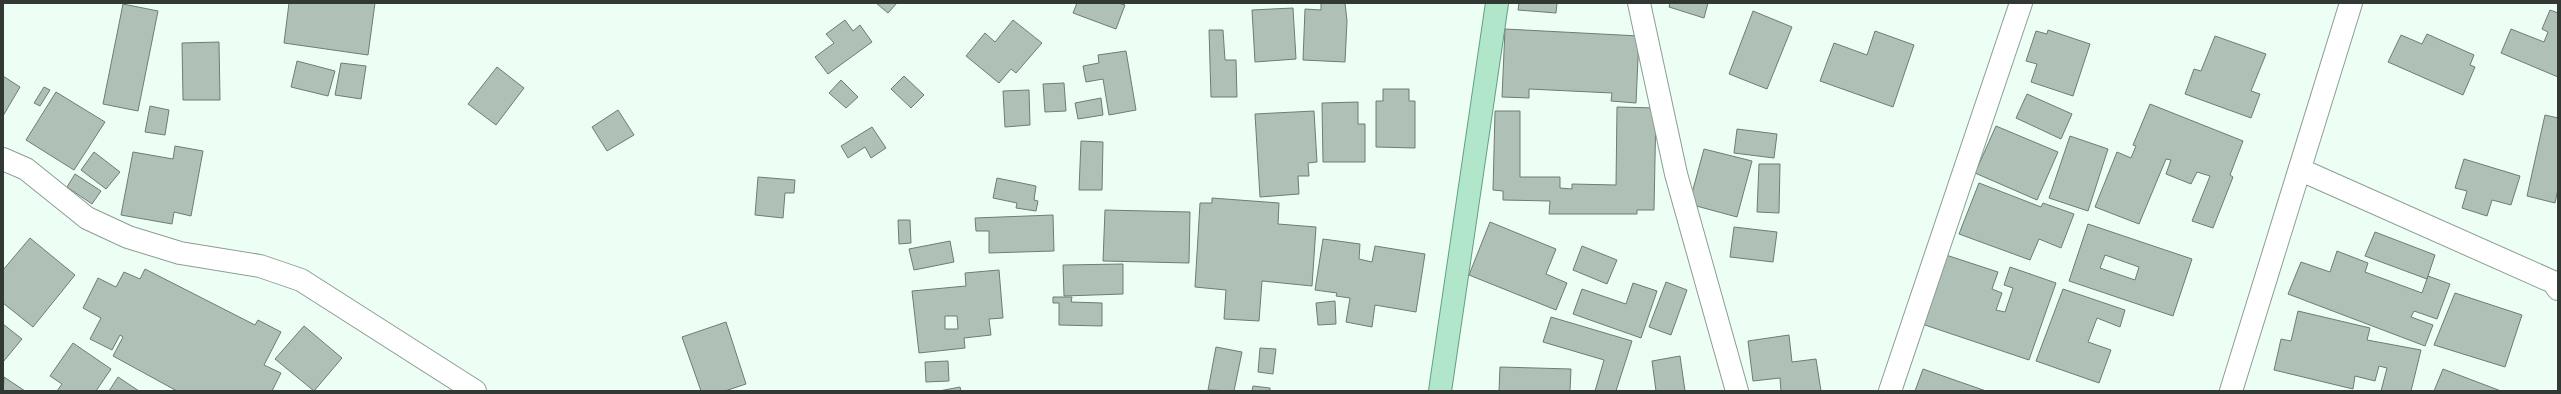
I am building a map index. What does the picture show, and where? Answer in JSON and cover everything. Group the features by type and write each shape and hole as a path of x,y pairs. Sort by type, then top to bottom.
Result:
{"main road":[{"path":"1440,391 1497,3"}],"street":[{"path":"1639,3 1676,174 1737,391"},
{"path":"1890,391 2021,3"},
{"path":"2231,391 2301,170 2351,3"},
{"path":"3,159 26,169 87,218 128,237 180,253 260,266 301,280 475,391"},
{"path":"2301,170 2553,282 2558,289"}],"building":[{"path":"289,3 375,3 368,55 284,43"},
{"path":"876,3 897,3 888,13"},
{"path":"1077,3 1118,3 1125,5 1116,29 1073,13"},
{"path":"1321,3 1345,3 1347,21 1345,62 1303,60 1305,9 1321,10"},
{"path":"1519,3 1557,3 1556,13 1518,10"},
{"path":"1670,3 1708,3 1704,18 1669,7"},
{"path":"123,4 158,11 138,111 103,104"},
{"path":"1293,8 1296,59 1255,62 1252,10"},
{"path":"2550,10 2558,13 2558,77 2501,53 2511,29 2544,42 2548,32 2542,29"},
{"path":"1753,11 1792,27 1767,89 1729,74"},
{"path":"845,20 853,31 860,25 872,42 828,74 815,57 834,43 826,34"},
{"path":"1013,20 1042,43 1016,73 1011,69 999,83 966,56 985,33 995,42"},
{"path":"1505,29 1639,36 1636,103 1611,101 1612,93 1529,89 1529,98 1502,97"},
{"path":"1209,30 1223,30 1225,60 1236,60 1237,97 1211,97"},
{"path":"2048,30 2090,44 2073,96 2031,82 2037,64 2026,61 2036,31 2047,34"},
{"path":"1875,31 1914,45 1893,107 1820,81 1834,43 1867,55"},
{"path":"2427,34 2474,55 2470,65 2475,67 2463,95 2388,62 2401,35 2422,44"},
{"path":"2215,36 2266,54 2251,91 2260,94 2251,118 2185,94 2194,69 2201,71"},
{"path":"219,42 220,100 183,100 182,43"},
{"path":"1126,51 1136,110 1109,115 1103,79 1086,82 1083,66 1099,63 1098,55"},
{"path":"297,61 335,71 328,96 291,87"},
{"path":"341,63 366,66 361,99 335,95"},
{"path":"497,67 524,88 496,125 468,104"},
{"path":"3,76 20,87 3,116"},
{"path":"904,76 924,95 911,108 891,89"},
{"path":"841,80 858,97 846,108 829,93"},
{"path":"1064,83 1066,111 1045,112 1043,84"},
{"path":"44,87 50,90 40,106 34,103"},
{"path":"1383,89 1409,89 1409,101 1415,101 1415,148 1376,147 1376,101 1383,101"},
{"path":"1029,90 1030,125 1005,127 1003,91"},
{"path":"56,92 105,122 74,170 26,140"},
{"path":"2027,94 2072,114 2061,139 2016,118"},
{"path":"1101,98 1103,115 1078,119 1075,103"},
{"path":"1358,102 1358,124 1365,124 1365,162 1323,162 1322,103"},
{"path":"2150,104 2243,141 2230,175 2233,177 2213,228 2192,221 2210,176 2197,172 2191,184 2166,174 2171,160 2166,159 2139,224 2095,207 2117,152 2131,158 2136,146 2133,145"},
{"path":"150,106 169,110 165,135 145,132"},
{"path":"1617,107 1656,108 1654,210 1637,210 1637,214 1549,214 1550,201 1503,200 1503,191 1493,190 1495,111 1520,111 1520,177 1560,177 1560,188 1572,189 1572,184 1616,185"},
{"path":"618,110 634,135 607,151 592,127"},
{"path":"1314,111 1317,162 1308,163 1309,176 1298,176 1299,194 1260,197 1255,114"},
{"path":"2545,115 2558,118 2558,189 2555,203 2527,196"},
{"path":"1996,126 2058,152 2037,200 1975,173"},
{"path":"872,127 886,148 871,158 865,147 848,158 841,146"},
{"path":"1737,129 1777,134 1774,158 1734,153"},
{"path":"2070,136 2108,149 2088,211 2049,198"},
{"path":"1081,141 1103,142 1102,190 1079,190"},
{"path":"175,146 203,151 191,216 174,212 172,224 121,215 133,152 173,159"},
{"path":"1704,149 1752,161 1737,217 1689,204"},
{"path":"94,152 120,172 106,189 81,170"},
{"path":"2464,159 2520,176 2511,205 2492,200 2487,216 2462,208 2467,191 2455,188"},
{"path":"1759,164 1780,164 1779,213 1757,212"},
{"path":"75,174 101,191 92,204 67,187"},
{"path":"758,177 795,180 794,193 785,193 783,218 755,215"},
{"path":"997,178 1036,186 1034,200 1038,201 1036,211 1016,208 1017,203 993,198"},
{"path":"1979,183 2041,207 2043,203 2074,214 2061,248 2039,239 2030,260 1959,234"},
{"path":"1212,198 1279,203 1278,224 1316,227 1312,286 1262,281 1259,321 1224,319 1226,290 1195,287 1200,203 1212,203"},
{"path":"1105,210 1190,212 1189,263 1103,261"},
{"path":"1053,215 1054,251 989,253 989,231 976,231 975,218"},
{"path":"898,220 910,220 911,243 899,244"},
{"path":"1490,222 1556,249 1546,274 1567,283 1556,310 1469,275"},
{"path":"2088,224 2192,259 2173,316 2069,281","holes":["2105,255 2139,267 2135,280 2100,268"]},
{"path":"1734,227 1777,232 1773,262 1730,257"},
{"path":"2375,232 2435,255 2427,279 2365,256"},
{"path":"30,238 75,275 33,327 3,303 3,270"},
{"path":"1323,239 1360,244 1359,259 1372,262 1375,246 1425,254 1416,312 1375,305 1372,327 1346,322 1350,298 1336,296 1337,293 1315,290"},
{"path":"950,241 954,262 914,270 909,249"},
{"path":"1582,246 1617,260 1607,284 1573,270"},
{"path":"2337,251 2368,263 2365,272 2422,293 2428,276 2450,284 2437,319 2414,311 2411,317 2433,325 2425,346 2288,294 2301,262 2330,272"},
{"path":"1946,255 1998,272 1992,289 2002,293 1996,310 2005,312 2013,288 2004,285 2010,267 2056,283 2029,360 1922,324"},
{"path":"1123,264 1123,294 1064,296 1063,265"},
{"path":"145,269 255,325 258,320 281,332 264,365 281,373 272,391 177,391 113,356 123,337 120,335 112,350 90,339 101,318 83,308 98,278 116,287 124,272 140,279"},
{"path":"999,270 1003,318 989,319 991,335 964,338 965,348 919,353 912,291 966,286 965,273","holes":["945,316 957,316 958,329 945,329"]},
{"path":"1666,282 1687,290 1671,335 1649,327"},
{"path":"1633,283 1657,291 1641,338 1573,314 1582,289 1626,304"},
{"path":"2063,289 2125,310 2120,327 2097,318 2088,342 2111,350 2099,383 2036,361"},
{"path":"2455,293 2522,315 2505,367 2434,345"},
{"path":"1053,297 1072,297 1071,302 1102,303 1102,326 1059,325 1059,303 1053,303"},
{"path":"1335,301 1336,324 1318,325 1316,303"},
{"path":"2298,311 2370,328 2367,340 2421,350 2411,391 2381,391 2387,368 2379,366 2375,381 2355,376 2353,389 2274,370 2281,339 2291,341"},
{"path":"1551,317 1632,341 1616,391 1595,391 1604,360 1543,342"},
{"path":"726,322 746,384 725,391 701,391 682,337"},
{"path":"3,324 22,339 3,362"},
{"path":"304,326 342,358 314,391 275,359"},
{"path":"1789,335 1792,362 1816,359 1821,391 1781,391 1780,378 1753,381 1748,341"},
{"path":"73,343 111,369 96,391 57,391 62,384 50,376"},
{"path":"1216,347 1242,352 1234,391 1208,390"},
{"path":"1260,348 1276,349 1273,374 1258,372"},
{"path":"1680,356 1685,391 1656,391 1652,361"},
{"path":"948,361 949,381 926,382 925,362"},
{"path":"1500,367 1571,369 1570,391 1499,391"},
{"path":"1923,369 1986,391 1915,391"},
{"path":"2443,369 2501,391 2434,391"},
{"path":"4,377 25,391 3,391"},
{"path":"118,377 139,391 109,391"},
{"path":"1253,386 1270,388 1270,391 1252,391"},
{"path":"960,387 961,391 939,391"}]}
